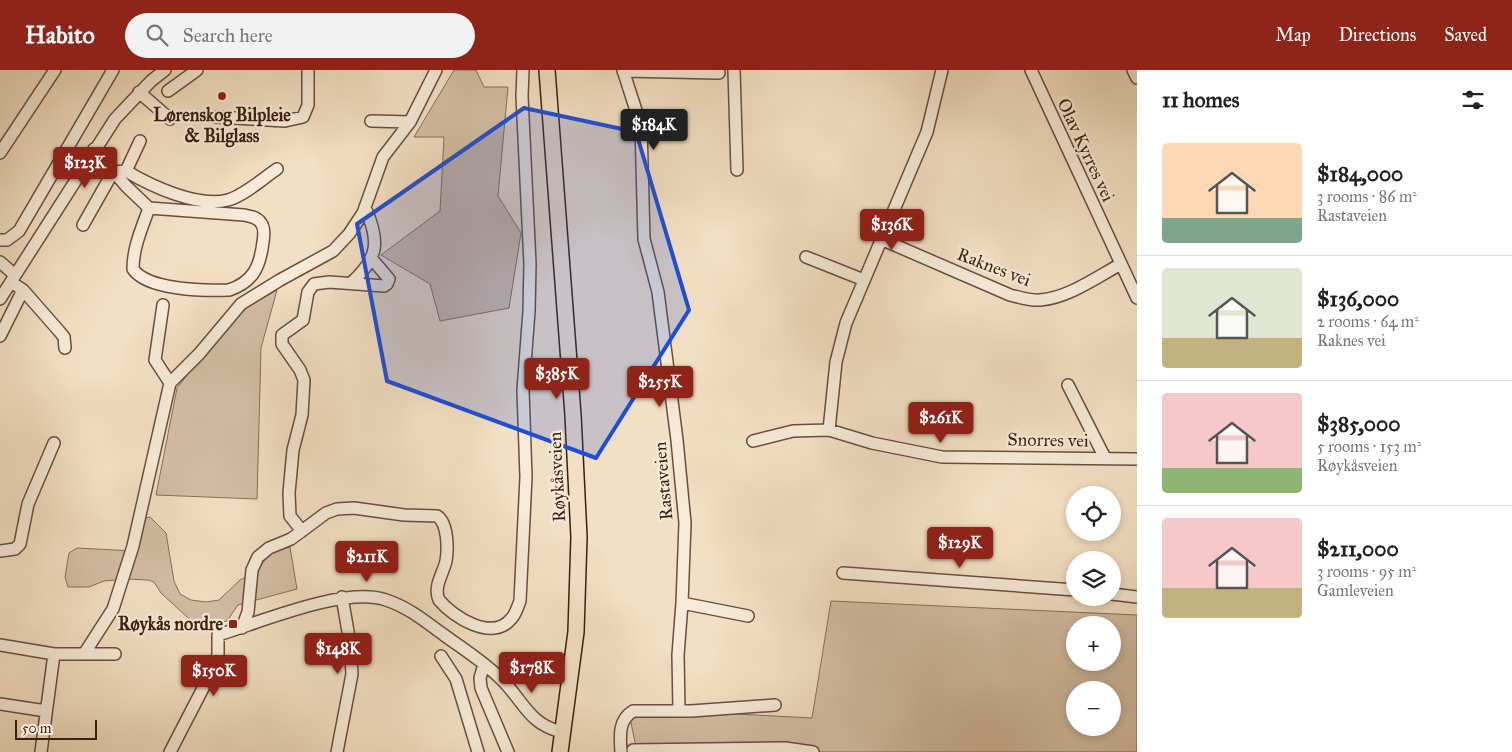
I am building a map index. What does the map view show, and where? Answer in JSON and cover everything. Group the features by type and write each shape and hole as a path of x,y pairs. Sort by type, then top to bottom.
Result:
{"main road":[{"name":"Røykåsveien","path":"547,70 573,415 579,537 576,632 560,752"}],"street":[{"path":"0,153 55,70"},
{"path":"0,240 7,240 19,231 113,70"},
{"path":"0,300 94,149 115,119 139,92 165,70"},
{"path":"216,117 285,121 297,119 307,111 308,70"},
{"path":"84,654 113,609 133,546 170,383 199,354 241,304 280,280 333,252 349,234 365,207 384,157 410,122 436,70"},
{"path":"242,628 248,612 252,570 258,557 269,548 291,539 326,513 337,509 369,509 404,515 437,516 444,524 446,554 437,588 439,600 463,619 488,629 502,626 515,614 520,601 526,484 524,390 529,311 530,247 522,96 523,70"},
{"path":"734,70 737,170"},
{"path":"829,430 836,362 846,323 883,240 927,132 942,70"},
{"name":"Olav Kyrres vei","path":"1030,70 1137,298"},
{"path":"1133,70 1137,78"},
{"path":"623,71 719,73"},
{"name":"Rastaveien","path":"623,71 640,126 644,238 658,292 677,440 685,523 678,655 679,711"},
{"path":"168,91 189,72"},
{"path":"139,92 170,119"},
{"path":"371,121 410,122"},
{"path":"126,171 140,141"},
{"path":"94,149 113,172 149,208 244,215 256,218 264,228 261,260 257,270 252,277 238,287 229,290 157,284 144,280 133,269 133,260 149,208"},
{"path":"113,172 126,171 150,185 194,199 214,202 228,200 241,194 277,169"},
{"path":"83,225 113,172"},
{"path":"351,283 368,266 372,259 375,239 365,207"},
{"path":"19,231 35,243"},
{"name":"Raknes vei","path":"883,240 1010,295 1027,300 1040,300 1060,296 1121,264"},
{"path":"806,257 864,280"},
{"path":"302,531 290,516 290,493 293,450 302,416 304,380 300,370 282,344 282,335 303,320 308,292 314,284 351,283 380,286 387,284 388,276 372,259"},
{"path":"0,262 59,331 64,338 65,348"},
{"path":"0,336 23,290"},
{"path":"163,305 155,360 170,383"},
{"path":"1068,385 1105,458"},
{"name":"Snorres vei","path":"753,441 793,431 829,430 872,444 942,457 1137,459"},
{"path":"0,551 15,549 20,544 28,504 54,443"},
{"path":"843,573 1066,589"},
{"path":"1121,595 1137,597"},
{"path":"170,752 217,660 218,635 342,597 372,596 395,603 413,613 484,664 511,689 537,723 562,732"},
{"path":"337,752 352,674 351,650 342,597"},
{"path":"682,603 748,616"},
{"path":"0,645 54,654 115,654"},
{"path":"42,752 54,654"},
{"path":"441,656 456,679 478,752"},
{"path":"484,664 480,678 480,688 508,752"},
{"path":"0,704 46,711"},
{"path":"621,752 620,730 629,713 638,710 679,711 775,705"},
{"path":"633,750 785,748 813,752"}],"highlighted area":[{"path":"524,108 636,132 689,310 596,458 387,381 357,224"}],"shaded area":[{"path":"454,70 476,70 484,87 508,87 498,196 521,233 509,308 440,321 430,284 381,255 440,211 444,137 414,137"},
{"path":"277,290 261,348 257,499 156,495 177,388 234,315"},
{"path":"150,517 166,533 174,581 180,594 191,600 206,602 219,600 240,580 256,572 271,552 290,547 297,589 238,605 227,621 198,627 161,593 154,582 148,580 104,581 89,587 68,587 65,577 69,553 77,548 134,551 145,518"},
{"path":"831,601 1137,615 1137,752 637,752 629,713 679,711 812,718"}],"place":[{"name":"Lørenskog Bilpleie & Bilglass","path":"222,96"},
{"name":"Røykås nordre","path":"233,624"}]}
